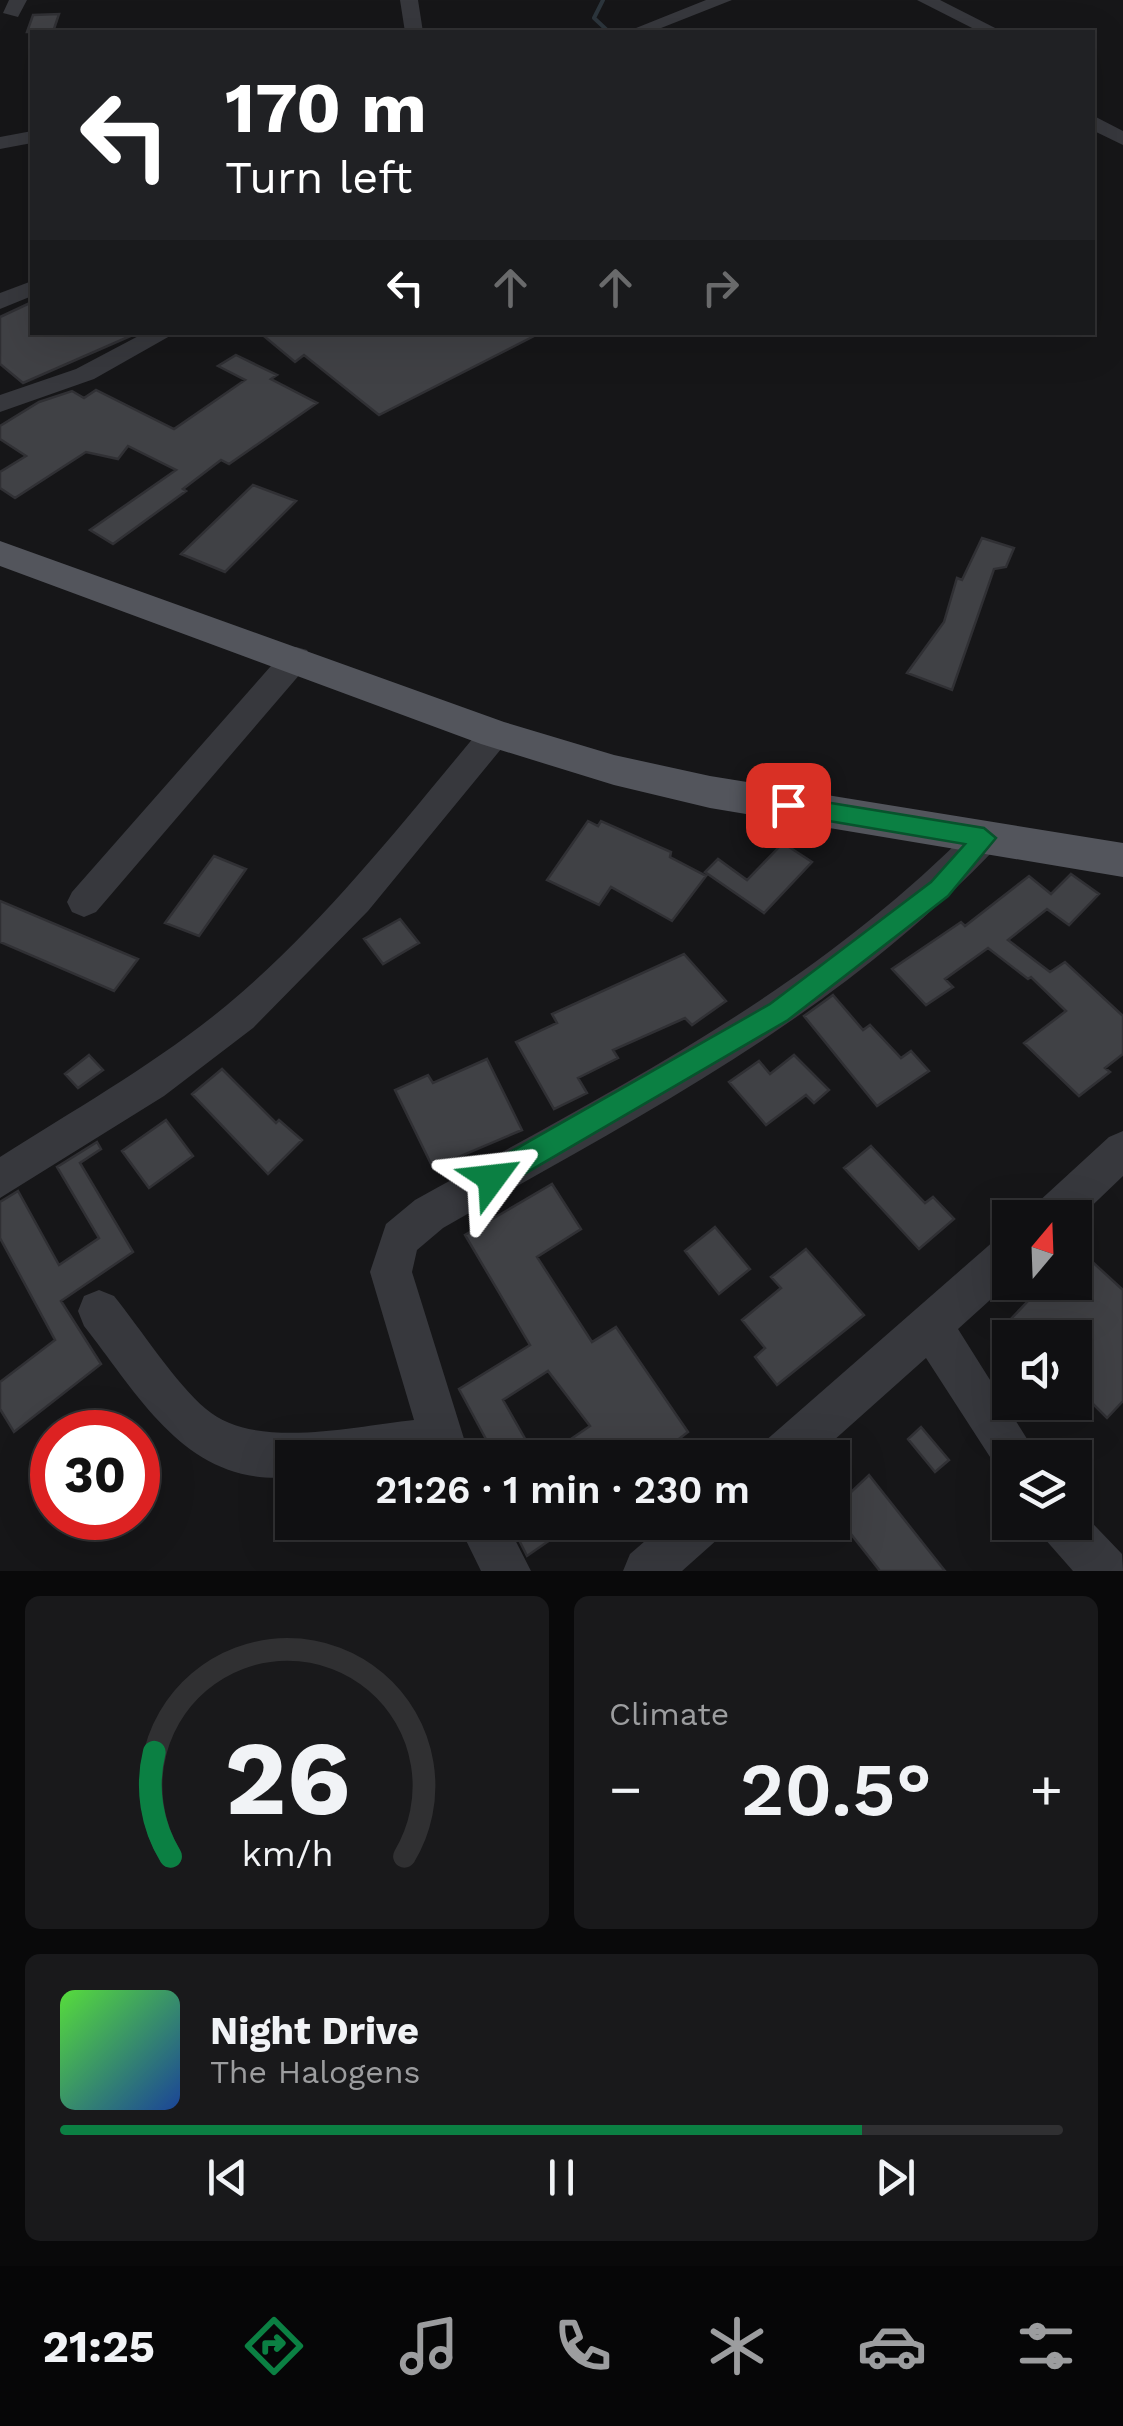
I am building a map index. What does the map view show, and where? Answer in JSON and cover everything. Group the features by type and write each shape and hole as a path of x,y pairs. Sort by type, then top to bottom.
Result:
{"main road":[{"path":"0,553 496,734 614,770 710,792 1123,860"}],"street":[{"path":"409,0 414,30"},
{"path":"640,30 723,0"},
{"path":"926,0 990,30"},
{"path":"1095,123 1123,139"},
{"path":"0,143 30,137"},
{"path":"0,302 30,289"},
{"path":"0,404 84,374 159,335"},
{"path":"84,902 296,658"},
{"path":"0,1179 198,1050 268,992 384,869 496,734"},
{"path":"441,1440 392,1272 400,1238 429,1214 779,1012 940,889 984,838"},
{"path":"1069,1200 1123,1150"},
{"path":"801,1440 992,1272"},
{"path":"99,1310 190,1425 237,1452 275,1456"},
{"path":"932,1328 1005,1440"},
{"path":"490,1540 507,1571"},
{"path":"646,1571 683,1540"},
{"path":"1077,1540 1105,1571"}],"building":[{"path":"59,14 54,30 27,32 33,15"},
{"path":"30,303 30,335 133,335 23,383 0,364 0,317"},
{"path":"263,335 536,335 379,415 304,355 295,362"},
{"path":"236,355 277,375 271,379 317,403 229,464 221,460 113,544 90,530 176,470 128,446 118,459 86,452 15,498 0,488 0,472 26,456 0,439 0,426 39,402 72,391 84,398 96,390 174,429 245,380 218,366"},
{"path":"253,485 296,501 225,572 181,554"},
{"path":"982,538 1014,548 1006,567 994,569 952,690 907,673 944,622 957,578 962,580"},
{"path":"588,821 598,826 601,821 671,852 670,857 706,876 672,921 611,887 599,905 547,880"},
{"path":"783,843 812,862 764,913 705,872 718,859 747,880"},
{"path":"214,856 246,869 199,936 165,923"},
{"path":"1071,874 1099,894 1069,925 1047,909 1008,940 1050,972 1065,962 1123,1016 1123,1054 1105,1068 1110,1072 1079,1096 1024,1043 1066,1011 1031,977 1028,979 988,948 945,979 953,987 926,1005 892,969 961,922 965,926 1029,876 1051,894"},
{"path":"0,901 138,959 114,991 0,942"},
{"path":"400,919 419,943 383,964 364,939"},
{"path":"684,954 726,1001 692,1025 685,1018 613,1050 618,1058 578,1078 587,1093 554,1109 516,1042 557,1023 552,1014"},
{"path":"833,995 863,1030 870,1025 901,1058 911,1051 929,1071 877,1106 804,1016"},
{"path":"89,1055 103,1070 78,1088 65,1074"},
{"path":"794,1055 829,1090 814,1103 806,1095 766,1125 729,1082 759,1061 770,1074"},
{"path":"487,1059 522,1130 433,1168 395,1090 428,1075 433,1083"},
{"path":"222,1069 276,1123 279,1120 302,1140 268,1174 192,1094"},
{"path":"166,1120 193,1156 149,1188 122,1151"},
{"path":"97,1142 101,1149 80,1163 133,1252 61,1301 101,1364 42,1410 30,1410 30,1419 14,1432 0,1409 0,1382 55,1340 0,1238 0,1202 18,1191 59,1265 99,1238 57,1167"},
{"path":"871,1146 925,1203 933,1197 954,1219 919,1249 844,1168"},
{"path":"552,1184 581,1229 537,1257 592,1342 616,1327 688,1432 678,1440 569,1440 590,1426 548,1371 503,1400 526,1440 486,1440 459,1389 530,1345 465,1235"},
{"path":"715,1227 750,1269 719,1294 685,1251"},
{"path":"806,1249 864,1315 777,1385 755,1357 765,1348 742,1320 781,1288 771,1277"},
{"path":"1092,1262 1123,1290 1123,1401 1107,1418 1092,1403 1092,1320 1010,1320 1029,1300 1092,1300"},
{"path":"921,1427 949,1460 935,1472 908,1439"},
{"path":"869,1475 945,1571 880,1571 850,1533 850,1493"},
{"path":"519,1540 550,1540 527,1556"}],"waterway":[{"path":"603,0 594,18 607,30"}],"route":[{"path":"492,1178 779,1012 940,889 984,838 788,805"}]}
